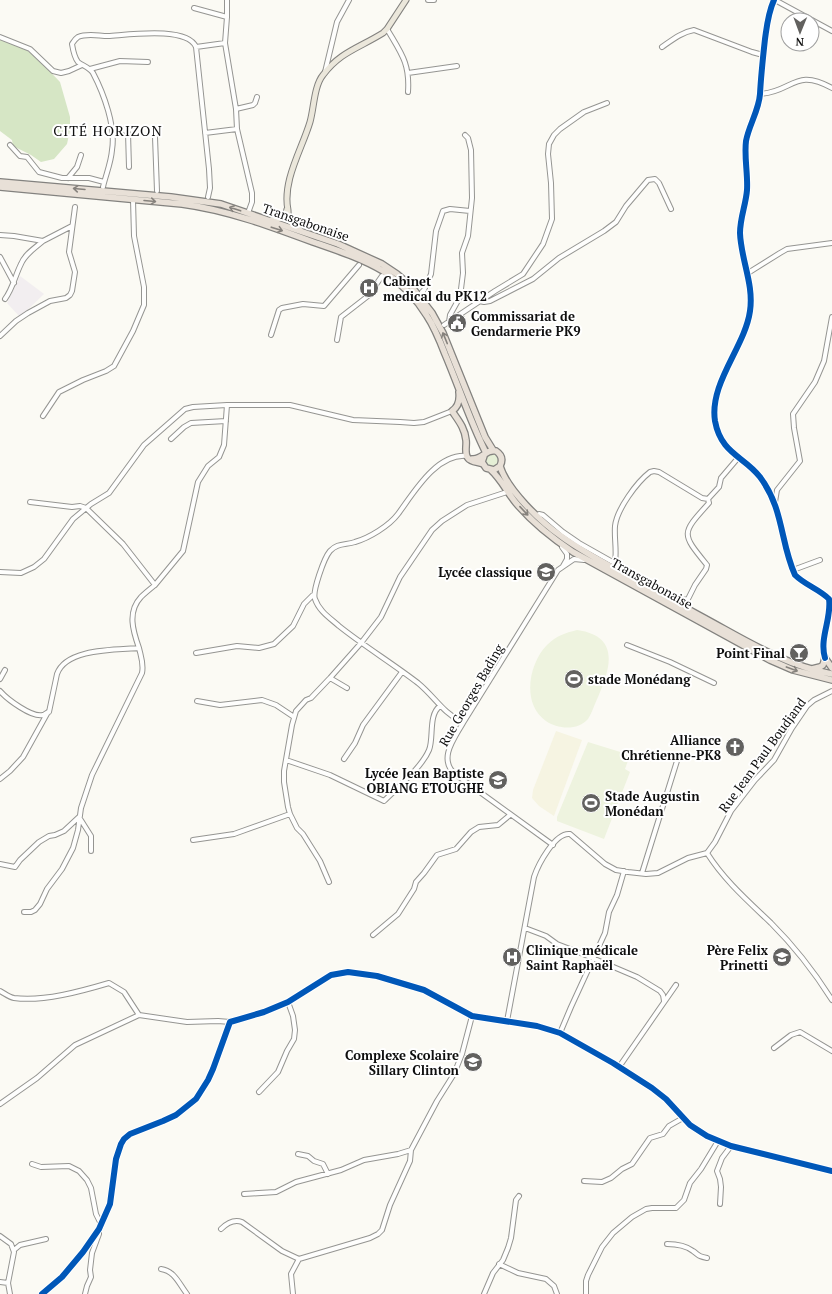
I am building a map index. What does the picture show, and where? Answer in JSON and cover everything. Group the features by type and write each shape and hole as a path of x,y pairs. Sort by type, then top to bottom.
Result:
{"highway":[{"name":"Transgabonaise","path":"0,182 182,198 221,204 304,232 352,250 382,264 397,274 417,292 432,313 443,333 484,433 490,447 493,450"},
{"name":"Transgabonaise","path":"0,187 182,204 228,213 373,265 402,286 422,308 435,331 485,454"},
{"path":"456,381 459,399 456,407 452,411 464,431 467,456 471,461 483,464 486,468 491,470 496,469 502,462 501,456 498,452 493,450 475,459 467,456"},
{"path":"483,464 485,454"},
{"name":"Transgabonaise","path":"500,466 505,478 514,491 537,516 568,541 646,583 762,650 810,669 832,674"},
{"name":"Transgabonaise","path":"491,470 507,492 528,516 564,546 597,566 770,660 793,670 829,680"},
{"path":"825,658 832,668"},
{"path":"810,669 822,667 825,658"},
{"path":"829,680 832,683"}],"main road":[{"path":"269,220 278,220 286,213 289,182 310,123 318,83 325,72 343,54 378,36 387,29 406,0"},
{"path":"287,208 291,222 304,232"}],"street":[{"path":"226,0 227,17 225,43 236,109 237,129 252,194 252,202 248,213"},
{"path":"325,72 337,22 349,0"},
{"path":"428,0 434,0"},
{"path":"829,601 824,594 798,579 793,570 775,502 760,477 728,448 719,433 715,419 715,401 727,369 745,331 750,313 752,293 740,234 747,192 746,148 748,134 760,94 761,72 768,16 774,0 832,31"},
{"path":"194,8 227,17"},
{"path":"387,29 404,56 408,73 408,92"},
{"path":"662,47 689,30 694,30 763,55"},
{"path":"10,145 20,156 26,157 39,172 68,178 89,178 104,184 113,148 112,129 102,92 90,69 82,65 75,57 72,44 78,37 87,35 104,36 166,33 190,40 194,42 196,47 210,182 208,198"},
{"path":"0,37 30,49 53,71 61,73 82,65"},
{"path":"196,47 225,43"},
{"path":"90,69 120,61 148,62"},
{"path":"408,73 457,66"},
{"path":"760,94 773,92 795,82 807,79 818,81 832,88"},
{"path":"236,109 253,105 257,97"},
{"path":"444,325 523,274 543,244 552,219 551,183 548,154 549,144 560,128 584,112 606,103"},
{"path":"112,129 123,129 128,133 129,167"},
{"path":"205,133 237,129"},
{"path":"448,322 450,315 460,297 463,273 462,253 468,236 472,198 471,150 468,138 465,135"},
{"path":"155,137 157,191"},
{"path":"68,178 77,167 81,155"},
{"path":"479,301 490,301 533,280 559,258 604,231 616,222 626,206 648,180 656,179 671,209"},
{"path":"43,416 59,392 114,366 133,331 144,305 144,287 134,236 133,200"},
{"path":"0,336 16,321 28,313 50,301 66,298 70,295 75,272 69,252 74,207"},
{"path":"422,292 431,274 436,231 443,211 450,209 470,211"},
{"path":"5,299 14,283 21,263 26,256 43,241 72,226"},
{"path":"0,235 43,241"},
{"path":"748,273 787,250 832,243"},
{"path":"0,258 14,283"},
{"path":"271,335 279,310 302,304 324,306 359,265"},
{"path":"337,340 341,317 368,296 382,276"},
{"path":"775,502 777,490 800,461 793,414 815,382 824,361 832,317"},
{"path":"0,572 21,573 28,571 39,564 49,554 73,519 86,508 109,494 144,445 185,409 193,407 228,405 290,405 353,420 414,423 424,422 452,411"},
{"path":"24,912 31,912 35,910 40,904 47,889 62,869 73,848 78,830 81,808 92,775 141,677 143,664 134,630 132,616 133,610 141,597 155,585 183,551 198,482 208,466 221,453 224,445 228,405"},
{"path":"172,439 184,427 191,424 226,422"},
{"path":"463,723 448,714 421,686 361,643 322,610 317,604 314,595 315,587 326,557 332,549 338,545 360,541 388,524 394,519 425,478 437,466 452,458 467,456"},
{"path":"677,601 688,600 707,565 693,548 688,539 687,533 690,524 709,503 708,499 719,487 721,478 738,458"},
{"path":"615,563 616,519 630,493 650,472 659,472 702,498 708,499"},
{"path":"329,882 320,861 303,834 297,828 290,814 284,782 286,760 296,711 330,678 361,643 381,617 400,578 432,530 442,521 467,505 507,492"},
{"path":"30,502 72,507 80,506 86,508 123,544 155,585"},
{"path":"537,516 539,514 543,515 571,538 615,563 646,583"},
{"path":"552,537 567,554 567,559 563,566"},
{"path":"563,566 578,559 597,566"},
{"path":"793,570 820,560"},
{"name":"Rue Georges Bading","path":"553,845 455,774 449,767 447,755 448,750 463,723 556,572 563,566"},
{"path":"196,653 237,646 259,648 274,644 293,626 304,604 314,595"},
{"path":"825,658 823,646 829,601 832,596"},
{"path":"627,645 670,662 714,683"},
{"path":"0,778 10,771 23,757 49,712 57,674 59,668 64,663 74,657 84,654 139,648"},
{"path":"0,679 5,670"},
{"path":"344,759 355,743 363,725 402,672"},
{"path":"330,678 347,688"},
{"path":"0,691 6,698 22,708 38,715 44,715 49,712"},
{"name":"Rue Jean Paul Boudjand","path":"707,853 715,842 731,811 755,780 774,760 794,724 807,706 814,700 832,691"},
{"path":"197,701 220,705 262,700 276,705 294,717"},
{"path":"286,760 330,776 384,801 415,771 430,749 433,718 437,708 440,706"},
{"path":"642,873 677,761"},
{"path":"193,840 234,834 290,814"},
{"path":"373,935 398,914 414,889 416,882 437,855 456,849 470,832 479,827 498,825 510,815"},
{"path":"79,817 91,836 91,851"},
{"path":"0,864 15,867 20,860 39,842 49,836 64,831 79,817"},
{"path":"507,1021 534,878 538,868 553,845 562,835 570,834 605,864 624,871 658,873 688,858 707,853 724,876 795,949 830,993 832,1000"},
{"path":"560,1033 570,1007 606,929 609,912 617,895 624,871"},
{"path":"525,928 546,936 557,944 637,977 660,991 663,995 664,1001"},
{"path":"0,1104 37,1078 75,1045 139,1015 187,1022 218,1020 230,1022 264,1012 288,1002 331,975 343,972 360,973 381,977 424,990 472,1016 537,1026 560,1033 619,1067 657,1092 697,1130 718,1141 731,1146 832,1171"},
{"path":"0,991 13,998 37,998 83,991 110,983 124,992 139,1015"},
{"path":"619,1067 676,985"},
{"path":"259,1092 278,1072 294,1039 295,1030 293,1016 288,1002"},
{"path":"221,1229 230,1222 242,1222 282,1251 299,1259 370,1238 380,1232 386,1221 390,1206 410,1161 411,1150 437,1101 454,1074 462,1054 472,1016"},
{"path":"85,1294 91,1277 90,1270 92,1253 102,1220 111,1198 114,1169 118,1151 124,1139 130,1134 176,1115 196,1099 213,1069 230,1022"},
{"path":"774,1048 791,1035 800,1032 832,1051"},
{"path":"584,1181 602,1182 611,1178 622,1169 632,1164 650,1138 663,1134 669,1126 683,1118"},
{"path":"586,1294 586,1282 588,1275 602,1247 609,1238 632,1217 646,1209 678,1207 684,1200 690,1183 701,1169 718,1141"},
{"path":"720,1204 721,1187 717,1170 722,1158 731,1146"},
{"path":"244,1194 276,1192 296,1182 328,1174 364,1160 398,1154 411,1150"},
{"path":"298,1154 308,1156 314,1161 323,1164 328,1174"},
{"path":"32,1164 41,1167 69,1166 79,1171 87,1180 91,1188 96,1214 102,1220"},
{"path":"484,1294 493,1273 505,1255 511,1238 516,1200 519,1196"},
{"path":"42,1294 62,1277 99,1230"},
{"path":"0,1236 11,1244 14,1250 8,1283 10,1294"},
{"path":"14,1250 20,1245 46,1239"},
{"path":"667,1244 683,1246 698,1256 707,1258"},
{"path":"293,1294 291,1274 299,1259"},
{"path":"499,1264 528,1276 546,1279 554,1286 557,1294"},
{"path":"161,1269 165,1269 173,1274 186,1294"},
{"path":"0,1282 8,1283"}],"shaded area":[{"path":"20,276 44,294 20,317 7,303"},
{"path":"556,731 582,740 554,816 539,806 532,798 533,790"}],"green space":[{"path":"0,39 22,47 36,57 60,82 70,117 70,130 67,144 54,159 41,162 13,146 12,140 0,131"},
{"path":"0,185 171,199 219,206 351,251 381,265 405,283 427,308 438,328 488,448 486,449 437,328 389,273 257,220 229,211 196,204"},
{"path":"490,454 494,454 498,460 494,466 490,466 486,462 486,458"},
{"path":"577,630 591,633 600,639 606,646 608,664 603,686 588,719 579,726 567,728 551,724 538,714 533,704 530,683 536,662 547,645 561,635"},
{"name":"Stade Augustin Monédan","path":"588,742 630,755 625,769 630,772 604,839 557,821 557,817"}],"cycle path":[{"path":"774,0 766,29 759,100 746,141 747,190 740,233 749,282 751,301 750,311 742,338 722,379 717,393 715,421 722,441 734,454 754,470 768,489 778,513 790,563 795,575 829,599 829,613 824,636 825,658"},
{"path":"42,1294 62,1277 83,1252 99,1229 110,1204 116,1159 124,1139 130,1134 176,1115 196,1099 213,1069 230,1022 264,1012 288,1002 331,975 348,972 377,976 424,990 472,1016 537,1026 560,1033 613,1063 652,1088 666,1099 690,1125 707,1136 731,1146 832,1171"}],"place":[{"name":"Cabinet medical du PK12","path":"369,288"},
{"name":"Commissariat de Gendarmerie PK9","path":"457,323"},
{"name":"Lycée classique","path":"546,572"},
{"name":"Point Final","path":"799,653"},
{"name":"stade Monédang","path":"574,679"},
{"name":"Alliance Chrétienne-PK8","path":"735,747"},
{"name":"Lycée Jean Baptiste OBIANG ETOUGHE","path":"498,780"},
{"name":"Stade Augustin Monédan","path":"591,803"},
{"name":"Clinique médicale Saint Raphaël","path":"512,957"},
{"name":"Père Felix Prinetti","path":"782,957"},
{"name":"Complexe Scolaire Sillary Clinton","path":"473,1062"}],"district":[{"name":"CITÉ HORIZON","path":"108,131"}]}
